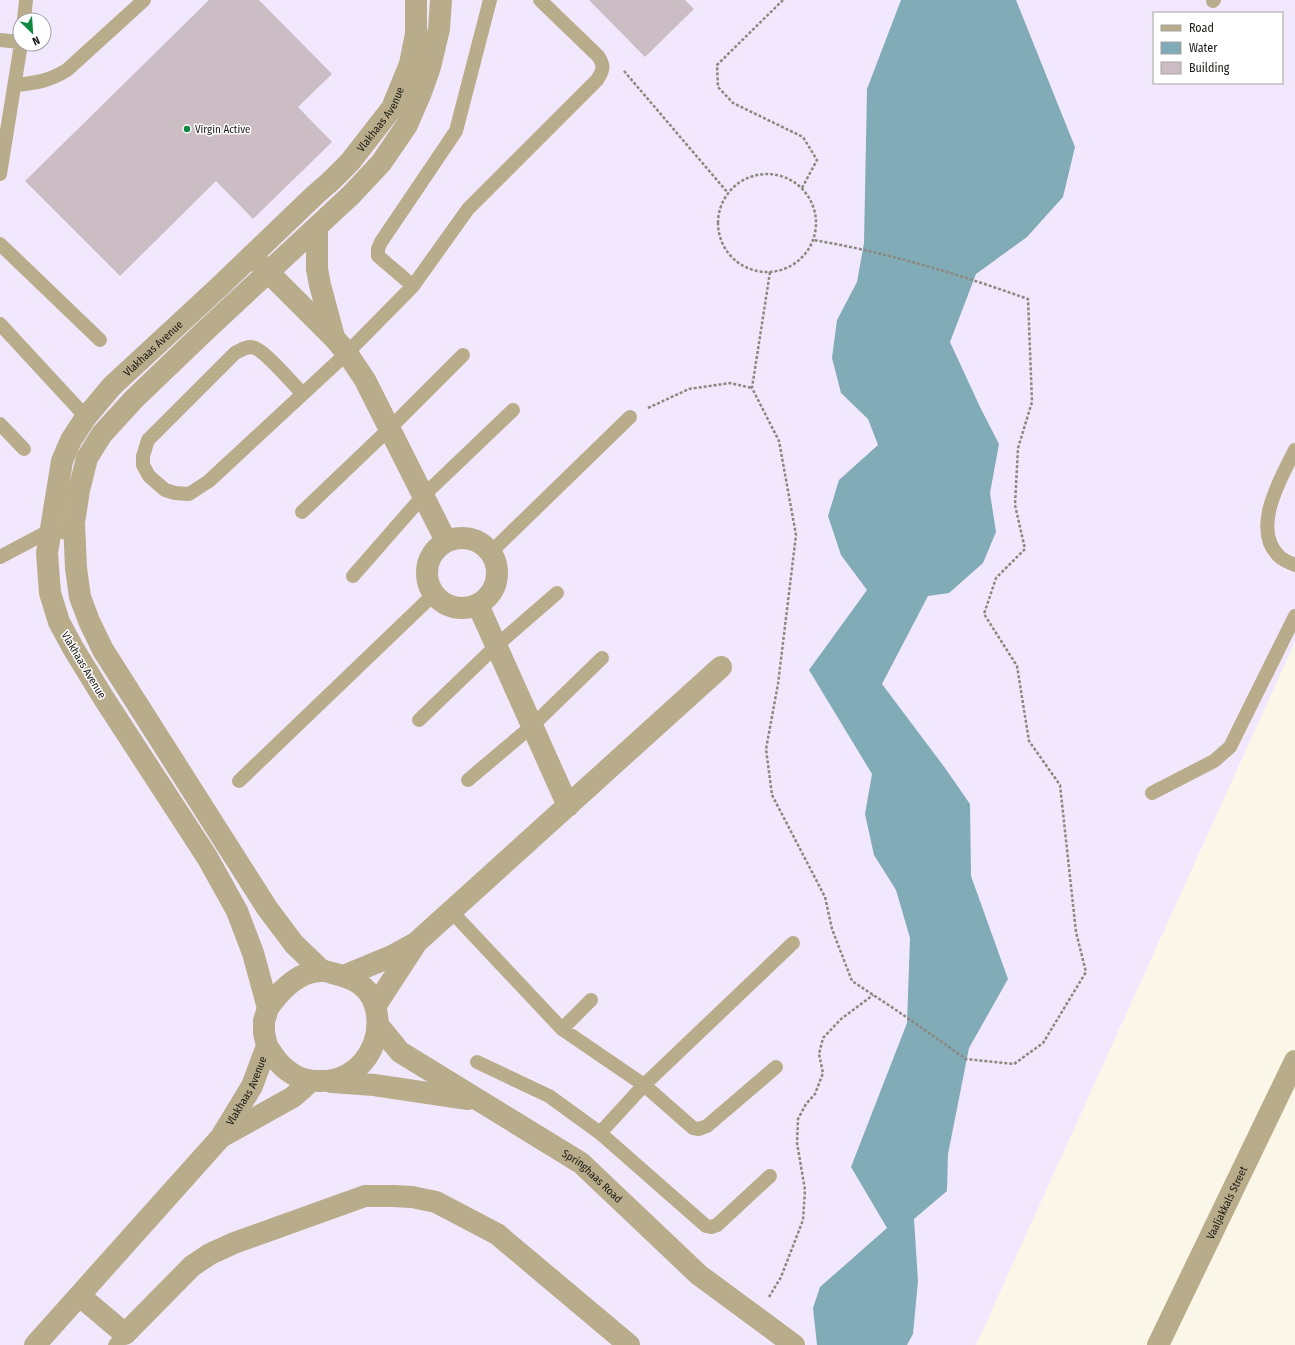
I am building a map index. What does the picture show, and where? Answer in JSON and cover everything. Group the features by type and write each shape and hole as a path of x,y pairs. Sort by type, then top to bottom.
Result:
{"street":[{"name":"Vlakhaas Avenue","path":"35,1345 221,1137 252,1086 267,1046 264,1033 264,1020 268,1008 253,953 237,912 207,857 72,648 59,622 50,593 47,553 62,461 71,440 86,417 112,386 252,256 350,162 392,108 410,64 416,34 416,0"},
{"name":"Vlakhaas Avenue","path":"321,970 294,944 276,920 104,650 89,621 80,597 76,568 74,522 79,490 87,458 102,434 140,394 351,195 381,163 407,125 430,67 439,29 441,0"},
{"path":"316,228 318,274 341,346"},
{"path":"252,256 341,346 365,380 446,541"},
{"path":"458,538 470,538 482,543 491,552 496,563 498,575 495,587 488,598 478,605 466,609 453,608 442,603 433,595 427,583 426,571 429,559 436,548 446,541 458,538"},
{"path":"478,605 568,806"},
{"path":"344,976 392,956 417,942 721,667"},
{"path":"377,1015 417,942"},
{"path":"221,1137 293,1098 320,1081 348,1075 364,1062 374,1045 377,1015 371,995 364,987 354,980 344,976 321,970 304,975 290,983 277,994 268,1008"},
{"name":"Springhaas Road","path":"377,1015 400,1052 581,1163 699,1276 794,1345"},
{"path":"267,1046 277,1062 292,1074 320,1081 382,1086 479,1101"},
{"name":"Vaaljakkals Street","path":"1158,1345 1295,1061"},
{"path":"80,1296 120,1339 192,1266 210,1254 365,1196 412,1197 436,1202 497,1234 629,1345"}],"lane":[{"path":"25,12 26,0"},
{"path":"16,85 42,82 54,78 67,70 144,0"},
{"path":"413,286 378,256 378,249 381,242 456,132 490,0"},
{"path":"303,394 264,354 255,347 245,347 235,353 148,440 143,456 144,465 149,476 165,490 175,493 189,494 209,481 303,394 341,346 413,286 468,209 597,80 603,70 603,64 598,56 540,0"},
{"path":"0,40 12,42"},
{"path":"0,172 5,109 16,85 20,52"},
{"path":"0,244 100,340"},
{"path":"0,324 86,417"},
{"path":"302,512 389,429 463,355"},
{"path":"353,576 424,496 513,410"},
{"path":"491,552 630,417"},
{"path":"0,424 24,449"},
{"path":"1295,450 1276,489 1267,515 1268,532 1272,546 1281,558 1295,565"},
{"path":"0,557 51,530 75,534"},
{"path":"419,720 496,646 557,593"},
{"path":"239,781 433,595"},
{"path":"1152,793 1214,761 1230,746 1295,616"},
{"path":"468,780 532,726 602,658"},
{"path":"451,911 562,1029 644,1086 693,1128 707,1126 776,1067"},
{"path":"600,1133 644,1086 793,943"},
{"path":"562,1029 591,1000"},
{"path":"477,1062 549,1096 600,1133 706,1226 711,1227 716,1225 770,1176"}],"path":[{"path":"783,0 717,65 718,87 733,103 803,137 817,160 802,188"},
{"path":"603,70 623,70 728,193"},
{"path":"764,174 778,175 791,180 802,188 811,199 816,212 814,240 807,252 796,262 784,269 770,272 756,271 743,266 732,258 723,246 718,234 720,206 728,193 738,183 750,177 764,174"},
{"path":"770,272 752,388 779,442 796,534 778,684 766,748 772,795 826,897 832,929 852,981 966,1059 1014,1064 1043,1043 1086,972 1076,932 1060,785 1029,741 1017,666 984,614 996,578 1025,549 1015,505 1018,448 1032,402 1028,299 980,282 855,247 814,240"},
{"path":"630,417 690,389 730,383 752,388"},
{"path":"758,1318 781,1277 803,1220 805,1190 797,1143 798,1119 806,1104 815,1094 823,1073 819,1054 823,1038 841,1019 873,995"}],"shaded area":[{"path":"0,0 1295,0 1295,642 976,1345 0,1345"}],"water":[{"path":"901,0 1016,0 1075,147 1063,197 1027,237 976,274 950,342 999,444 990,493 996,532 983,563 949,593 928,596 882,684 970,804 971,876 1008,979 969,1048 948,1154 947,1191 914,1219 918,1281 913,1334 907,1345 817,1345 813,1308 820,1287 887,1228 851,1167 907,1023 910,938 896,890 874,855 865,814 872,774 809,670 867,590 841,555 828,516 839,480 878,445 868,419 841,393 832,358 837,320 857,282 864,243 867,89"}],"building":[{"path":"209,0 259,0 332,74 298,107 332,142 253,219 216,181 120,276 25,181"},
{"path":"589,0 685,0 694,9 645,57"}],"place":[{"name":"Virgin Active","path":"187,129"}]}
